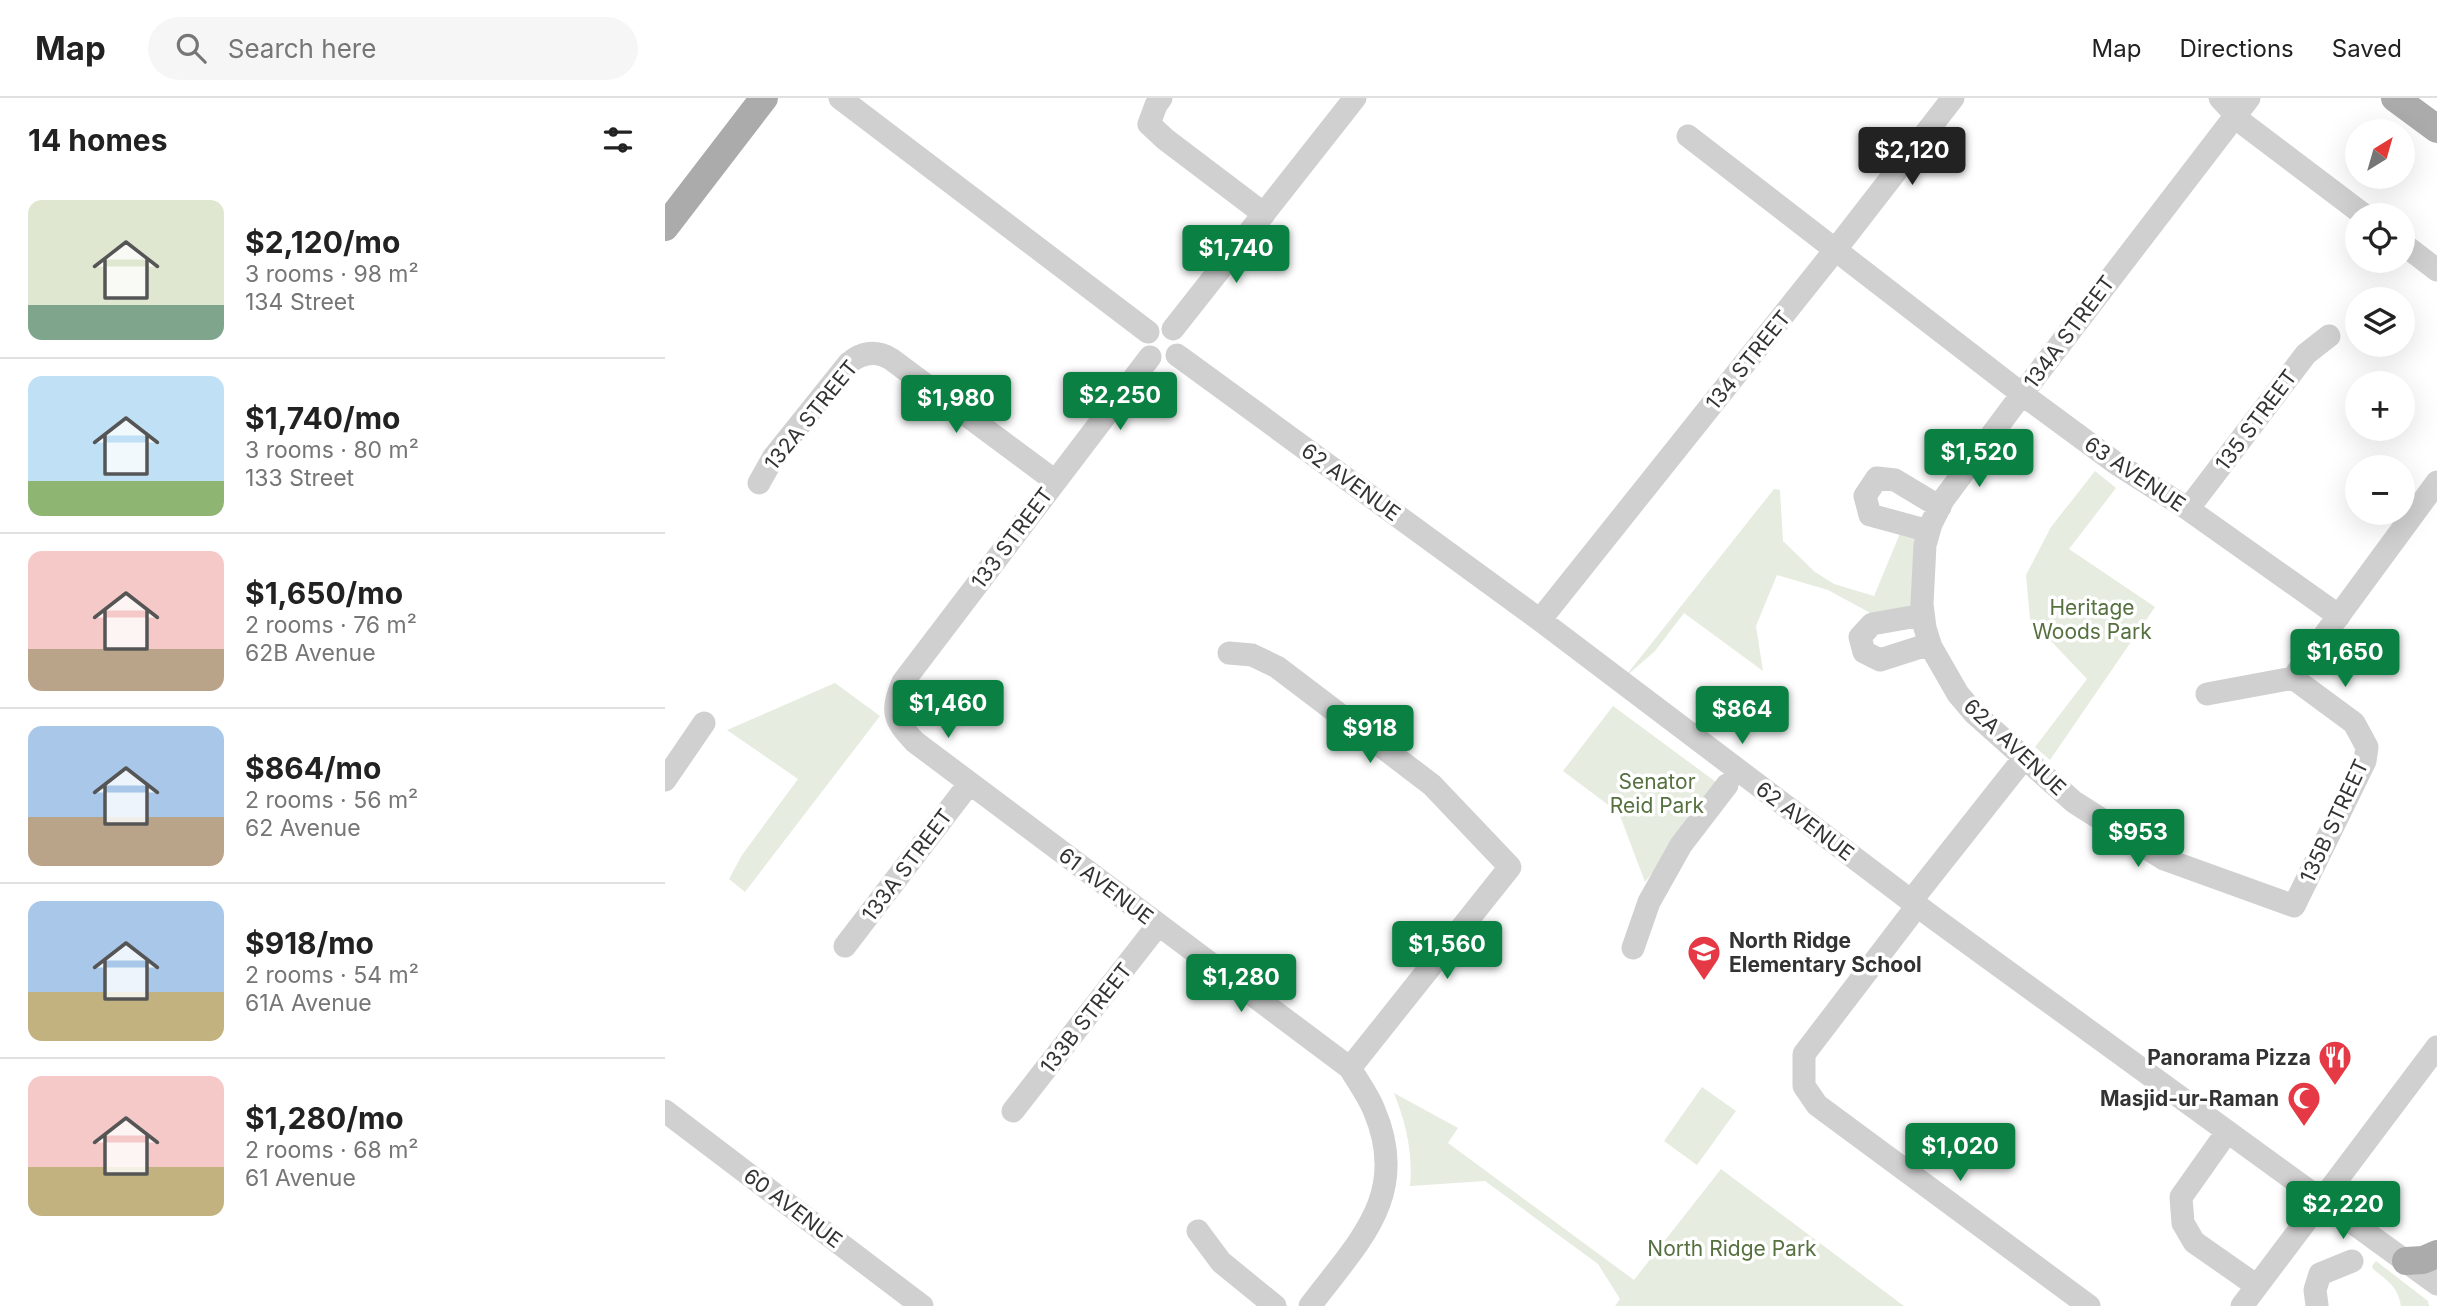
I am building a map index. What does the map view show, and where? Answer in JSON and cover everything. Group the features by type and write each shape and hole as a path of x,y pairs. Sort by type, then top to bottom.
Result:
{"main road":[{"path":"665,227 764,98"},
{"path":"2395,98 2437,129"},
{"path":"2406,1261 2423,1260 2437,1254"}],"street":[{"path":"840,98 1148,331"},
{"path":"1161,98 1149,124 1264,214"},
{"path":"1173,329 1355,98"},
{"name":"134 STREET","path":"1540,620 1953,98"},
{"path":"2234,104 2350,203"},
{"name":"134A STREET","path":"1922,581 1925,545 1940,507 2234,104"},
{"name":"63 AVENUE","path":"1688,136 2022,394 2117,464 2187,509 2339,616"},
{"path":"2415,253 2437,270"},
{"path":"1162,326 1173,329 1179,338 1177,355 1161,362 1150,357 1144,344 1148,331 1162,326"},
{"name":"135 STREET","path":"2187,509 2306,354 2329,336"},
{"name":"132A STREET","path":"759,483 773,458 843,370 855,357 868,353 891,359 1055,481"},
{"name":"62 AVENUE","path":"1177,355 1540,620 1914,904 2437,1284"},
{"name":"133 STREET","path":"900,726 895,716 895,701 903,681 1150,357"},
{"path":"1929,531 1870,515 1865,496 1877,478 1895,480 1940,507"},
{"path":"2207,694 2293,678 2437,482"},
{"name":"62A AVENUE","path":"1922,581 1923,615 1930,644 1958,694 1975,714 2074,802 2164,859 2294,906"},
{"path":"1923,615 1872,624 1860,637 1864,652 1880,660 1930,644"},
{"path":"1229,653 1252,655 1277,667 1352,723 1432,785 1510,867 1350,1068 1373,1108 1384,1138 1387,1165 1378,1213 1360,1242 1310,1306"},
{"name":"135B STREET","path":"2293,678 2354,723 2367,747 2365,761 2294,906"},
{"path":"665,780 704,723"},
{"name":"61 AVENUE","path":"900,726 915,742 969,784 1350,1068"},
{"path":"2024,758 1804,1054 1804,1086 1817,1105 2089,1306"},
{"name":"133A STREET","path":"845,946 969,784"},
{"path":"1633,948 1649,902 1681,845 1727,785"},
{"name":"133B STREET","path":"1013,1111 1158,925"},
{"path":"2242,1306 2437,1047"},
{"name":"60 AVENUE","path":"665,1111 922,1306"},
{"path":"2227,1132 2181,1197 2183,1223 2194,1242 2257,1286"},
{"path":"1198,1231 1221,1262 1275,1306"},
{"path":"2317,1305 2315,1290 2321,1274 2353,1262"}],"green space":[{"name":"Heritage Woods Park","path":"2095,471 2116,488 2069,549 2155,607 2050,760 2035,747 2087,679 2030,619 2026,575 2051,527"},
{"path":"1774,489 1780,490 1783,541 1815,572 1834,584 1874,596 1901,531 1921,535 1918,612 1876,616 1828,590 1777,575 1756,626 1763,671 1684,613 1655,651 1624,678"},
{"path":"835,683 880,716 745,892 729,879 742,855 798,779 727,730"},
{"name":"Senator Reid Park","path":"1613,706 1720,785 1645,882 1619,813 1563,771"},
{"path":"1702,1087 1736,1111 1697,1165 1664,1141"},
{"name":"North Ridge Park","path":"1394,1093 1458,1128 1448,1143 1634,1280 1721,1169 1904,1306 1615,1306 1620,1299 1598,1264 1485,1181 1410,1186 1408,1138"},
{"path":"2376,1261 2428,1301 2429,1306 2401,1306 2395,1289 2373,1269"}],"place":[{"name":"North Ridge Elementary School","path":"1704,982"},
{"name":"Panorama Pizza","path":"2335,1087"},
{"name":"Masjid-ur-Raman","path":"2304,1128"}]}
